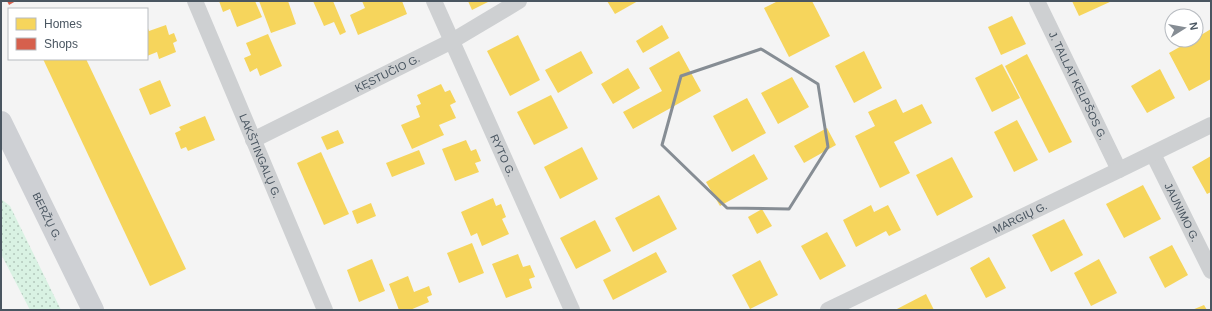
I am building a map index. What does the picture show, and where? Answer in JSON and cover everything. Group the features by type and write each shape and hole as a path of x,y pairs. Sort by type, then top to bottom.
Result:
{"main road":[{"name":"BERŽŲ G.","path":"1,122 93,310"}],"street":[{"name":"LAKŠTINGALŲ G.","path":"195,1 325,310"},
{"name":"RYTO G.","path":"434,1 572,310"},
{"name":"KĘSTUČIO G.","path":"253,140 452,41 519,1"},
{"name":"J. TALLAT KELPŠOS G.","path":"1037,1 1120,170"},
{"name":"MARGIŲ G.","path":"828,310 1211,125"},
{"name":"JAUNIMO G.","path":"1153,154 1211,271"}],"highlighted area":[{"path":"761,49 818,84 828,147 789,209 727,208 662,145 681,76"}],"green space":[{"path":"1,199 10,206 61,310 30,310 1,254"}],"building: Homes":[{"path":"219,1 255,1 262,17 237,27 230,9 223,12"},
{"path":"259,1 288,1 296,24 271,33"},
{"path":"313,1 333,1 346,32 340,35 334,22 324,26"},
{"path":"362,1 402,1 407,14 358,35 350,15 365,8"},
{"path":"468,1 490,1 472,10"},
{"path":"607,1 638,1 615,14"},
{"path":"778,1 812,1 830,36 789,57 764,8"},
{"path":"1072,1 1112,1 1079,16"},
{"path":"1012,16 1026,44 1001,55 988,27"},
{"path":"166,25 169,35 174,33 177,41 173,43 176,52 159,59 157,52 148,56 148,28 149,31"},
{"path":"662,25 669,38 643,53 636,41"},
{"path":"1211,29 1211,79 1189,91 1169,53 1178,48 1204,48 1204,33"},
{"path":"268,34 282,66 260,76 257,68 250,72 244,58 251,55 246,43"},
{"path":"518,35 540,80 510,96 487,51"},
{"path":"581,51 593,73 558,93 545,70"},
{"path":"679,51 701,91 633,129 623,112 662,91 649,68"},
{"path":"864,51 882,88 854,103 835,66"},
{"path":"1027,54 1072,142 1049,153 1005,66"},
{"path":"43,60 86,60 186,269 150,286"},
{"path":"1002,64 1020,98 992,112 975,78"},
{"path":"628,68 640,88 613,104 601,84"},
{"path":"1160,69 1175,98 1147,113 1131,86"},
{"path":"792,77 809,107 778,124 761,93"},
{"path":"160,80 171,106 150,115 139,89"},
{"path":"441,84 445,92 450,90 456,102 450,105 456,118 439,125 444,135 412,149 401,125 420,117 416,106 421,104 417,95"},
{"path":"551,95 568,128 534,145 517,112"},
{"path":"747,98 766,133 732,152 713,116"},
{"path":"896,99 903,113 922,104 932,123 894,142 910,173 880,188 855,136 875,126 868,112"},
{"path":"205,116 215,140 188,151 186,147 181,149 175,133 181,130 179,127"},
{"path":"1017,120 1038,160 1014,172 994,132"},
{"path":"827,128 836,145 804,163 794,146"},
{"path":"338,130 344,143 327,150 321,137"},
{"path":"466,140 471,151 476,149 481,161 475,163 479,172 455,181 442,149"},
{"path":"582,147 598,179 560,199 544,167"},
{"path":"419,150 425,164 392,177 386,163"},
{"path":"321,152 349,214 324,225 297,163"},
{"path":"754,154 768,179 720,206 706,182"},
{"path":"1211,156 1211,192 1207,194 1192,167"},
{"path":"952,157 973,197 937,216 916,175"},
{"path":"1143,185 1161,219 1124,238 1106,204"},
{"path":"659,195 677,229 633,252 615,218"},
{"path":"493,198 496,206 501,204 506,217 502,219 509,234 482,246 477,233 471,236 461,212"},
{"path":"371,203 376,216 357,224 352,211"},
{"path":"871,205 874,212 888,205 901,230 889,236 886,231 856,247 843,220"},
{"path":"762,209 772,226 757,234 748,217"},
{"path":"1064,219 1083,255 1051,272 1032,235"},
{"path":"595,220 611,251 576,269 560,238"},
{"path":"827,232 846,266 820,280 801,246"},
{"path":"472,243 484,273 459,283 447,253"},
{"path":"1172,245 1188,275 1165,288 1149,257"},
{"path":"656,252 667,272 613,300 603,280"},
{"path":"518,254 523,267 530,265 535,277 529,279 532,288 506,298 492,264"},
{"path":"989,257 1006,288 986,298 970,268"},
{"path":"372,259 385,291 359,302 347,270"},
{"path":"1099,259 1117,293 1091,306 1074,273"},
{"path":"760,260 778,295 750,309 732,275"},
{"path":"408,276 414,292 429,286 432,295 427,297 429,302 410,310 399,310 389,284"},
{"path":"926,294 934,310 895,310"},
{"path":"1204,305 1207,310 1192,310"}],"building: Shops":[{"path":"7,1 16,1 9,5"}]}
